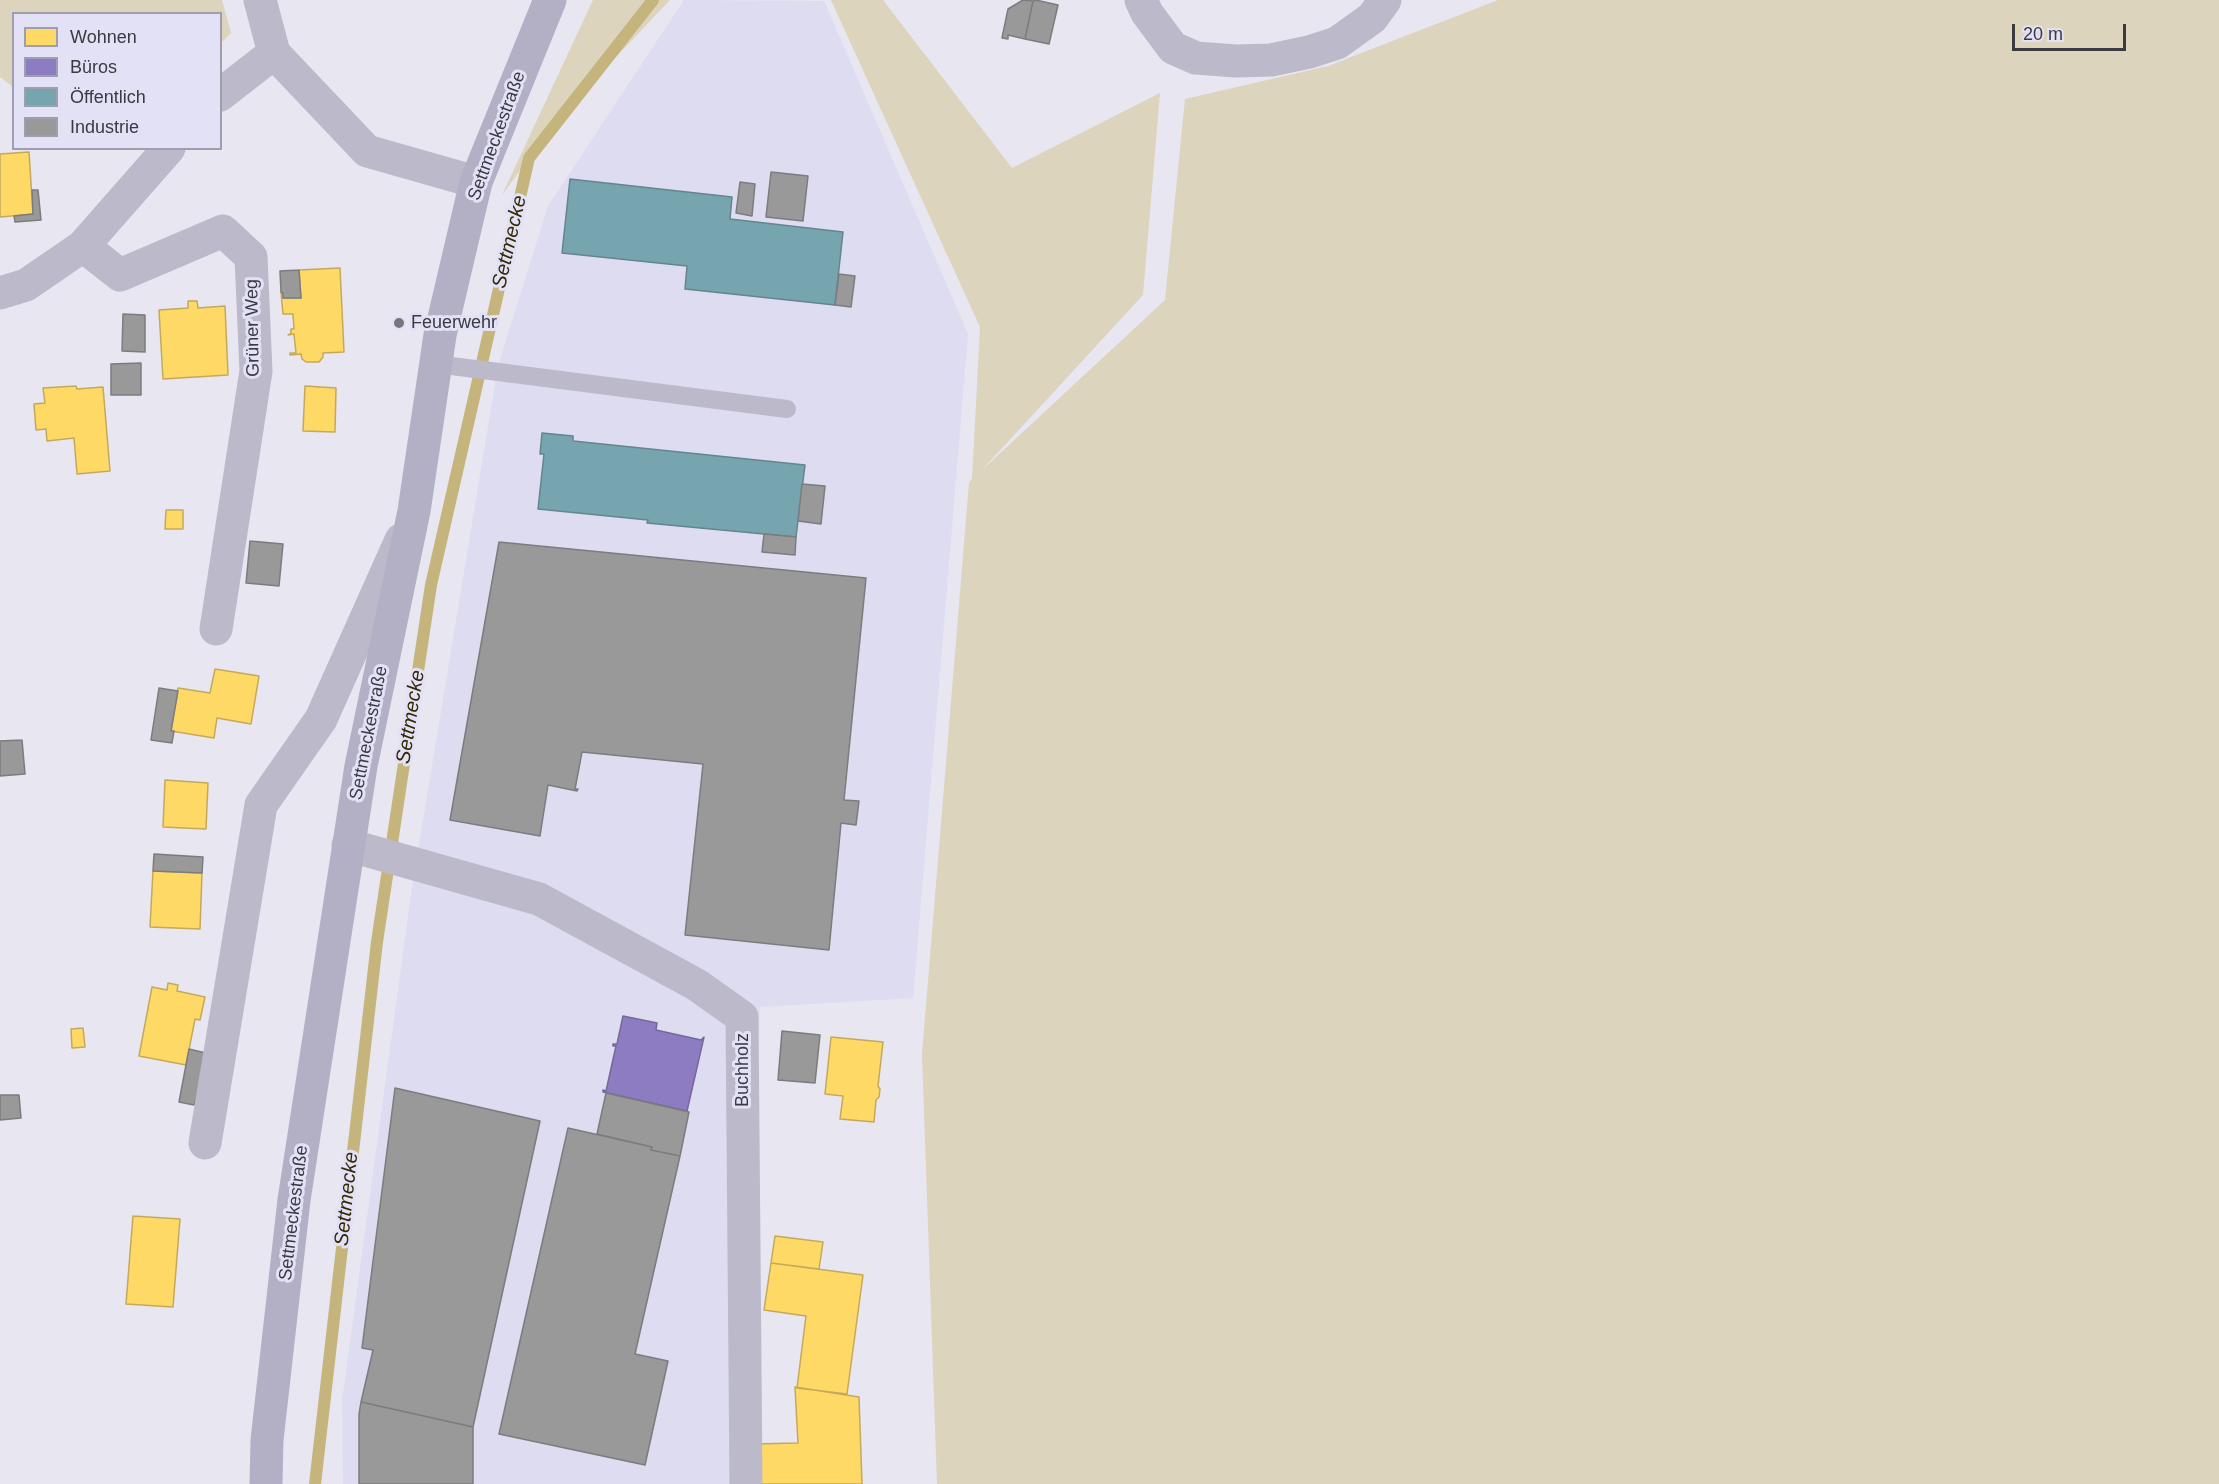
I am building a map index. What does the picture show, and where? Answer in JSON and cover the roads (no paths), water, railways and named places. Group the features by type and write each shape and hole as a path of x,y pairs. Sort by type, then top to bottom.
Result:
{"street":[{"path":"260,0 274,53 367,151 476,182"},
{"name":"Settmeckestraße","path":"266,1484 267,1440 294,1200 359,848 361,766 445,366 440,335 476,182 550,0"},
{"path":"1141,0 1147,13 1173,48 1196,58 1236,62 1271,60 1310,52 1337,43 1372,18 1385,0"},
{"path":"222,93 274,53"},
{"path":"0,292 26,285 84,246 167,150"},
{"name":"Grüner Weg","path":"84,246 120,275 223,231 251,257 256,371 216,629"},
{"path":"205,1143 261,804 321,719 414,511"},
{"name":"Buchholz","path":"359,848 539,899 697,985 742,1017 746,1484"}],"lane":[{"path":"445,366 787,409"}],"waterway":[{"name":"Settmecke","path":"315,1484 377,942 431,585 529,158 653,0"}],"place":[{"name":"Feuerwehr","path":"399,323"}]}
